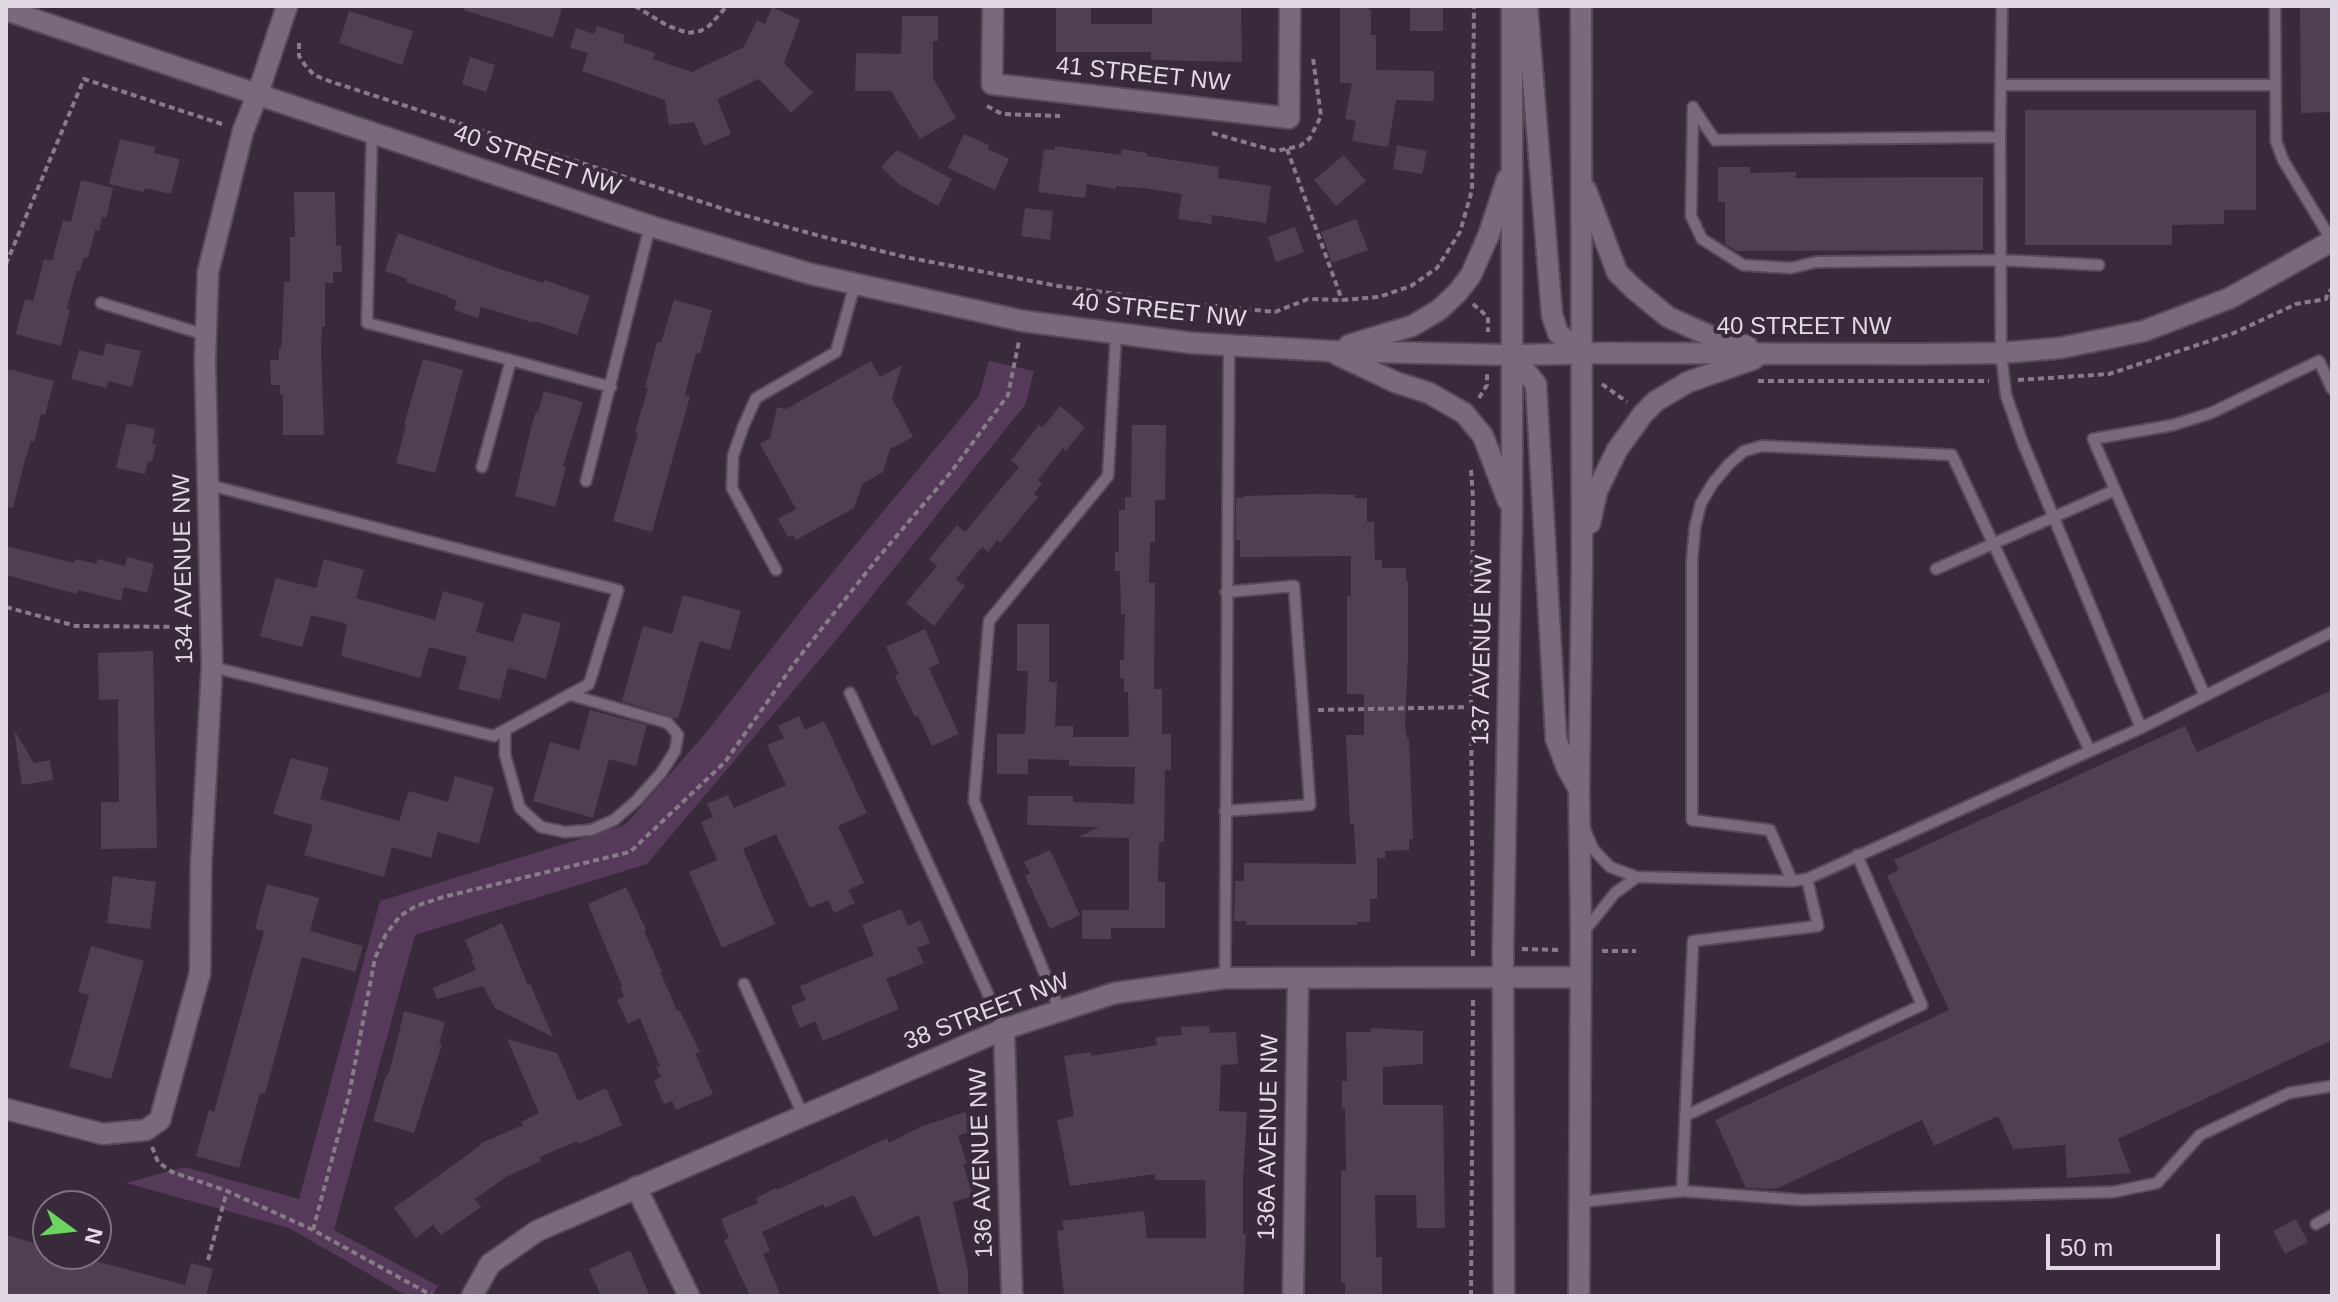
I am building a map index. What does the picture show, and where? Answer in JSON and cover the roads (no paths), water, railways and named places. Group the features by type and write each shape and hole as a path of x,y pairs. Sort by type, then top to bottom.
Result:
{"street":[{"name":"134 AVENUE NW","path":"6,1109 103,1134 146,1130 160,1120 200,973 201,865 212,667 206,335 208,272 243,131 287,6"},
{"name":"41 STREET NW","path":"993,6 992,84 1289,118 1290,6"},
{"name":"137 AVENUE NW","path":"1504,1296 1503,948 1512,510 1512,6"},
{"path":"1527,6 1552,315 1558,333 1581,353"},
{"path":"1579,1296 1581,6"},
{"name":"40 STREET NW","path":"6,10 650,226 811,274 1023,321 1229,347 1512,355 2001,353 2060,348 2144,331 2230,298 2332,241"},
{"path":"1329,351 1412,326 1439,310 1458,292 1471,275 1489,234 1511,168"},
{"path":"1581,174 1617,272 1634,289 1668,317 1708,335 1770,353"},
{"path":"1329,351 1395,382 1429,393 1464,413 1483,436 1512,510"},
{"path":"1582,562 1597,491 1617,450 1643,414 1656,401 1688,382 1770,353"},
{"path":"1512,355 1536,384 1556,739 1579,789"},
{"name":"38 STREET NW","path":"472,1296 490,1264 537,1231 1004,1029 1115,993 1225,978 1580,977"},
{"name":"136A AVENUE NW","path":"1293,1296 1298,979"},
{"name":"136 AVENUE NW","path":"1004,1029 1012,1296"},
{"path":"636,1187 689,1296"}],"lane":[{"path":"2002,6 2000,260 2001,353 2006,395 2022,441 2141,728"},
{"path":"2275,6 2275,127 2278,152 2332,241"},
{"path":"2001,85 2275,85"},
{"path":"2000,137 1715,140 1693,107 1691,216 1702,239 1743,265 1791,268 1816,262 2000,260 2099,265"},
{"path":"372,132 367,323 611,387"},
{"path":"586,481 650,226"},
{"path":"776,570 732,488 733,456 756,398 836,352 855,284"},
{"path":"101,303 206,335"},
{"path":"1060,1011 974,801 986,651 989,621 1108,476 1116,334"},
{"path":"1225,978 1229,347"},
{"path":"482,467 511,360"},
{"path":"2205,696 2093,439 2173,425 2211,413 2319,361 2332,389"},
{"path":"1792,881 1770,830 1692,820 1692,560 1695,527 1701,503 1713,483 1744,451 1762,446 1952,455 2090,751"},
{"path":"209,485 618,590 589,684 494,736 212,667"},
{"path":"1936,569 2115,490"},
{"path":"1225,811 1310,805 1294,586 1226,592"},
{"path":"1579,815 1593,849 1610,867 1637,877 1807,879 2141,728 2332,632"},
{"path":"850,693 1004,1029"},
{"path":"505,730 505,755 520,808 541,827 565,832 591,830 614,820 661,773 675,751 678,735 668,723 571,695"},
{"path":"1685,1116 1922,1005 1857,855"},
{"path":"1581,943 1615,893 1637,877"},
{"path":"1682,1191 1693,941 1818,926 1807,879"},
{"path":"744,984 803,1115"},
{"path":"1581,1202 1682,1191 1802,1200 2113,1192 2157,1183 2200,1135 2289,1093 2332,1086"},
{"path":"2316,1224 2332,1215"}]}
